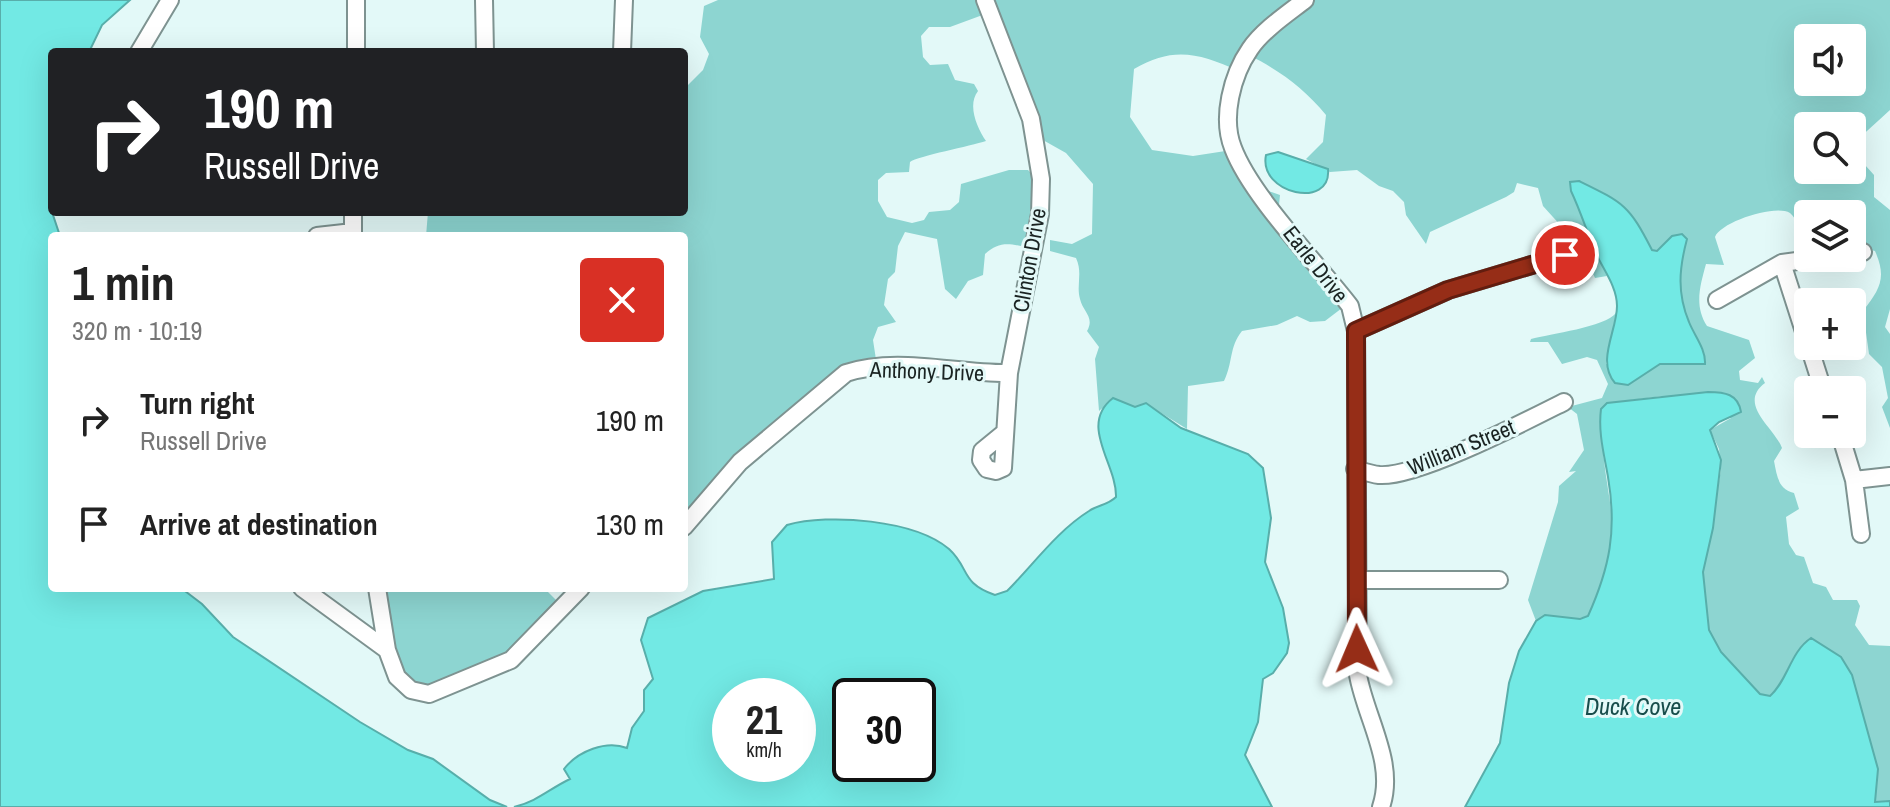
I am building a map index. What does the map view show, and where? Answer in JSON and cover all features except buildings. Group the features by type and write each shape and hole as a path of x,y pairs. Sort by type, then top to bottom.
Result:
{"street":[{"path":"141,48 170,0"},
{"path":"356,0 356,48"},
{"path":"484,0 485,48"},
{"path":"622,48 624,0"},
{"name":"Clinton Drive","path":"985,0 1031,119 1041,179 1040,214 1009,373 1004,433"},
{"name":"Earle Drive","path":"1305,0 1250,48 1229,100 1232,148 1294,237 1350,306 1356,331 1358,675 1363,704 1386,764 1387,791 1381,807"},
{"path":"1356,331 1448,290 1565,255"},
{"path":"1717,300 1782,263 1794,261"},
{"path":"1782,263 1794,301"},
{"name":"Anthony Drive","path":"688,522 740,462 846,373 868,366 1009,373"},
{"name":"William Street","path":"1355,469 1380,475 1409,470 1470,447 1564,402"},
{"path":"1844,448 1854,480 1861,534"},
{"path":"1854,480 1890,476"},
{"path":"1357,580 1499,580"},
{"path":"307,592 387,650"},
{"path":"378,592 387,650 397,677 411,690 429,694 511,660 577,592"}],"shaded area":[{"path":"718,0 1890,0 1890,110 1866,132 1866,112 1794,112 1794,184 1866,184 1866,166 1874,175 1874,197 1890,210 1890,309 1885,327 1890,334 1890,428 1882,407 1888,398 1882,367 1869,354 1866,332 1866,307 1880,283 1881,269 1875,251 1866,249 1866,200 1794,200 1794,218 1790,213 1773,211 1737,220 1715,237 1724,265 1706,264 1699,296 1707,326 1749,340 1755,358 1739,371 1740,380 1758,383 1762,377 1765,383 1757,391 1756,407 1782,448 1774,461 1777,477 1781,485 1794,493 1799,509 1786,517 1789,544 1796,555 1804,557 1813,583 1826,587 1833,600 1857,600 1860,606 1855,625 1869,645 1890,646 1890,801 1875,802 1878,769 1852,675 1841,657 1810,639 1798,651 1770,696 1760,694 1721,652 1709,630 1703,572 1721,470 1719,449 1710,430 1731,418 1663,396 1607,403 1603,440 1613,532 1612,551 1602,585 1588,616 1582,618 1549,617 1536,621 1528,600 1558,502 1559,486 1576,471 1569,472 1584,450 1577,414 1568,407 1602,398 1608,384 1597,360 1587,357 1562,364 1548,342 1530,342 1531,339 1589,326 1616,313 1606,364 1704,364 1704,353 1689,322 1681,291 1682,261 1687,239 1675,235 1657,252 1652,250 1638,223 1624,206 1579,181 1571,191 1607,276 1595,278 1581,248 1543,206 1538,188 1517,183 1514,192 1506,197 1430,232 1426,244 1406,215 1404,202 1393,191 1379,186 1357,170 1330,172 1306,159 1323,142 1326,115 1291,81 1249,55 1239,71 1198,56 1186,55 1161,57 1134,69 1130,117 1152,150 1193,156 1232,150 1257,187 1280,195 1278,215 1346,305 1325,321 1310,322 1297,316 1277,325 1242,331 1235,343 1224,381 1188,386 1187,429 1145,403 1135,407 1116,403 1099,411 1095,359 1099,347 1087,331 1090,322 1081,304 1078,263 1076,258 1050,251 1050,240 1072,244 1092,234 1093,184 1066,153 1034,135 988,13 950,27 929,27 921,36 923,57 930,65 948,64 955,80 974,84 978,91 973,103 974,116 986,141 910,162 909,172 886,173 878,180 878,201 887,217 912,223 924,220 929,212 950,210 959,202 961,184 1009,170 1028,170 1041,183 1037,233 1021,246 1002,245 989,250 985,254 983,275 968,281 956,299 945,289 937,239 905,232 898,246 895,272 888,279 884,305 896,322 878,327 873,340 877,366 858,370 741,463 693,520 688,517 688,232 426,232 428,216 688,216 688,85 703,70 709,54 700,37 704,6"},
{"path":"379,592 548,592 563,607 521,654 427,695 398,679"}],"water":[{"path":"0,0 130,0 102,25 91,48 48,48 48,216 53,216 59,232 48,232 48,592 186,592 233,637 360,722 408,750 433,759 490,800 507,807 0,807"},
{"path":"1278,152 1328,169 1326,182 1319,190 1308,193 1283,187 1273,179 1267,168 1266,155"},
{"path":"1579,181 1624,207 1652,250 1657,251 1672,236 1682,234 1687,239 1682,261 1681,291 1685,311 1702,348 1705,364 1660,364 1628,385 1615,383 1607,365 1607,356 1616,316 1616,298 1571,191 1570,182"},
{"name":"Duck Cove","path":"1708,392 1730,395 1737,401 1741,412 1710,430 1721,460 1713,528 1703,572 1709,630 1721,652 1760,694 1770,696 1798,651 1811,638 1841,657 1852,675 1878,769 1875,802 1890,801 1890,807 1465,807 1500,743 1509,683 1519,651 1536,621 1545,615 1580,619 1588,616 1602,581 1610,548 1612,514 1601,435 1601,409 1607,403"},
{"path":"1113,398 1135,407 1146,403 1181,428 1248,454 1263,468 1271,518 1265,562 1283,608 1289,643 1287,653 1273,673 1263,679 1258,722 1245,755 1272,807 514,807 570,779 564,769 585,752 610,745 627,748 632,728 644,711 644,690 653,679 641,640 648,618 703,591 774,579 772,542 787,525 805,521 848,520 894,525 915,531 949,549 976,585 995,595 1007,591 1066,528 1116,497 1099,432 1103,409"}],"route":[{"path":"1357,649 1356,331 1448,290 1565,255"}]}
